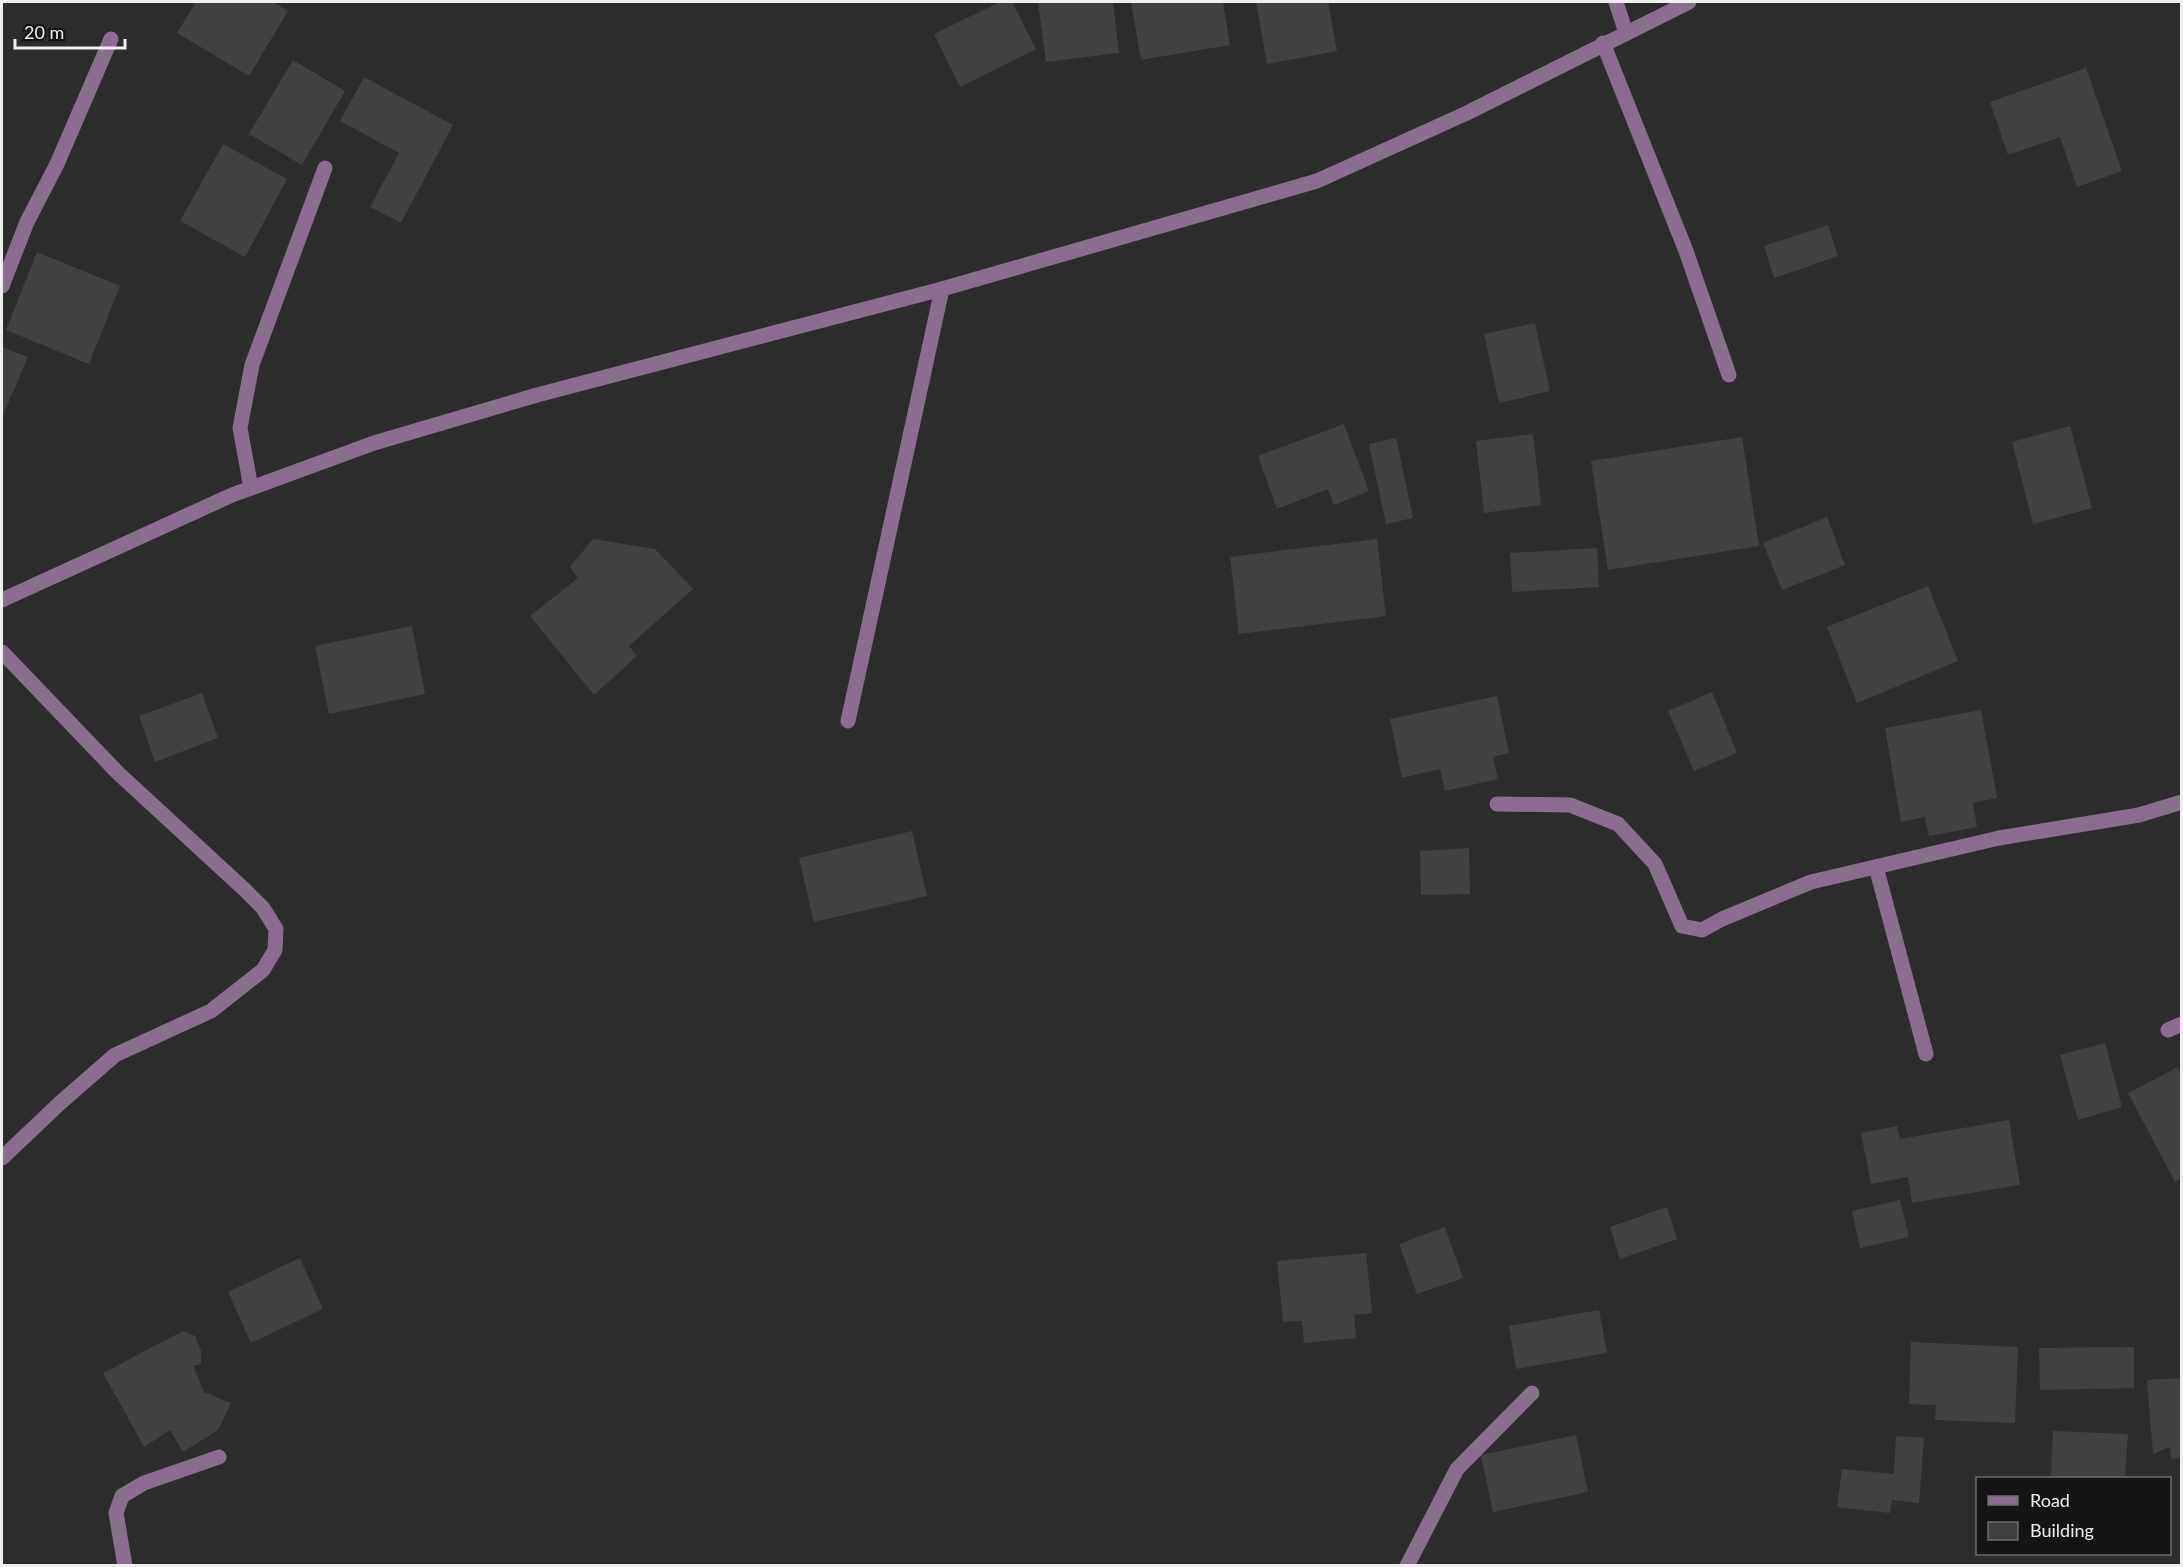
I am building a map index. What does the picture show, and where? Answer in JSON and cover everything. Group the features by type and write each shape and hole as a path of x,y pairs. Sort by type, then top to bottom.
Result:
{"street":[{"path":"1616,2 1626,33"},
{"path":"2,600 68,568 250,488 374,443 537,395 942,289 1317,181 1467,113 1689,2"},
{"path":"2,286 27,222 57,164 111,39"},
{"path":"1603,44 1686,251 1730,375"},
{"path":"250,488 240,428 252,365 325,168"},
{"path":"848,721 942,289"},
{"path":"2,652 118,773 263,908 276,929 275,950 263,970 211,1011 115,1055 2,1158"},
{"path":"1497,804 1570,805 1618,824 1655,864 1682,926 1702,930 1722,919 1811,882 1999,838 2139,815 2181,802"},
{"path":"1876,867 1926,1054"},
{"path":"1407,1566 1457,1469 1532,1393"},
{"path":"125,1566 116,1513 122,1496 144,1483 219,1457"}],"building":[{"path":"196,2 273,2 288,11 249,76 177,33"},
{"path":"1000,2 1012,2 1036,49 960,87 934,34"},
{"path":"1038,2 1113,2 1119,53 1046,62"},
{"path":"1131,2 1223,2 1230,45 1141,60"},
{"path":"1256,2 1328,2 1337,51 1267,64"},
{"path":"293,60 345,91 302,165 249,134"},
{"path":"2086,68 2122,171 2077,187 2060,137 2008,155 1990,102"},
{"path":"364,77 453,125 401,223 370,207 399,153 340,121"},
{"path":"223,144 287,179 245,257 180,221"},
{"path":"1828,225 1838,256 1774,278 1764,246"},
{"path":"37,252 120,286 89,364 6,330"},
{"path":"1535,323 1550,391 1499,403 1484,334"},
{"path":"2,347 28,357 2,417"},
{"path":"1344,424 1369,491 1334,505 1328,489 1277,509 1258,456"},
{"path":"2070,426 2092,508 2033,524 2012,442"},
{"path":"1533,434 1541,505 1484,513 1476,441"},
{"path":"1742,437 1759,546 1608,570 1591,461"},
{"path":"1396,438 1413,518 1386,524 1369,444"},
{"path":"1827,517 1845,565 1782,590 1763,543"},
{"path":"593,539 655,549 693,589 629,646 637,656 594,695 530,616 578,578 570,567"},
{"path":"1377,539 1386,616 1239,634 1230,557"},
{"path":"1597,548 1599,587 1512,592 1510,553"},
{"path":"1928,586 1958,661 1857,703 1827,627"},
{"path":"412,626 425,694 329,714 315,646"},
{"path":"1712,692 1737,753 1694,771 1668,711"},
{"path":"202,693 218,738 155,762 139,716"},
{"path":"1497,696 1509,753 1493,757 1498,779 1445,791 1440,769 1402,778 1390,719"},
{"path":"1981,710 1997,798 1973,803 1977,827 1929,836 1925,817 1901,822 1885,728"},
{"path":"912,831 927,896 814,922 799,858"},
{"path":"1469,848 1470,894 1421,895 1420,851"},
{"path":"2105,1043 2122,1107 2078,1120 2060,1055"},
{"path":"2178,1067 2182,1074 2182,1178 2175,1182 2128,1093"},
{"path":"2009,1120 2020,1185 1912,1203 1908,1177 1871,1184 1861,1133 1897,1126 1900,1139"},
{"path":"1900,1200 1909,1237 1860,1248 1852,1211"},
{"path":"1667,1207 1677,1239 1620,1259 1610,1227"},
{"path":"1445,1227 1463,1278 1417,1294 1399,1244"},
{"path":"1366,1253 1372,1313 1354,1315 1356,1338 1304,1343 1302,1321 1283,1322 1277,1261"},
{"path":"300,1258 323,1309 251,1343 228,1292"},
{"path":"1599,1310 1607,1353 1516,1369 1509,1326"},
{"path":"183,1331 195,1336 201,1351 201,1364 193,1366 204,1392 231,1403 218,1430 183,1452 170,1430 144,1447 103,1373"},
{"path":"1911,1342 2018,1347 2015,1423 1935,1420 1936,1405 1909,1404"},
{"path":"2134,1347 2134,1388 2040,1390 2039,1348"},
{"path":"2182,1378 2182,1458 2171,1459 2170,1447 2153,1454 2147,1380"},
{"path":"2053,1431 2128,1434 2125,1477 2051,1477"},
{"path":"1576,1435 1588,1492 1493,1512 1481,1455"},
{"path":"1896,1436 1924,1438 1919,1503 1892,1500 1890,1513 1837,1507 1842,1469 1894,1474"}]}
